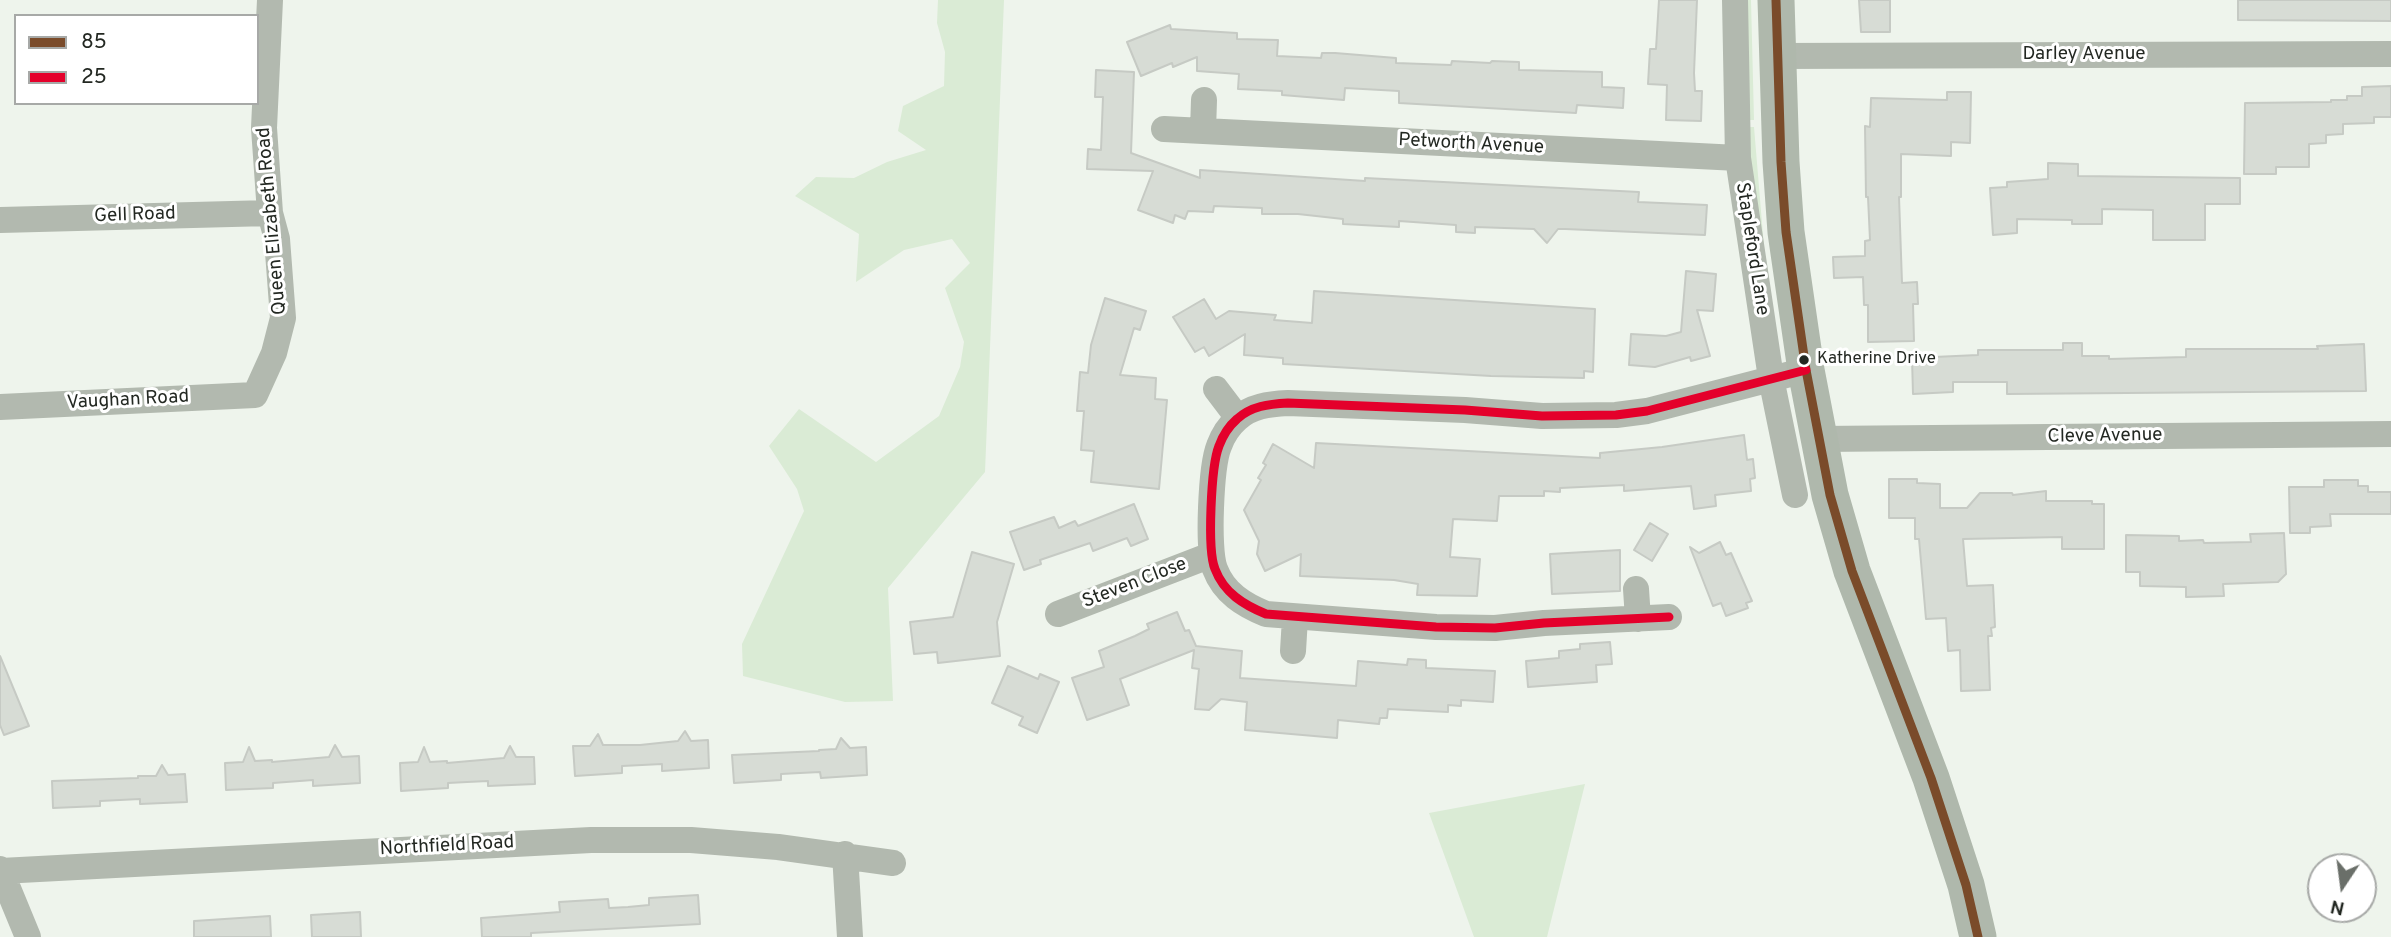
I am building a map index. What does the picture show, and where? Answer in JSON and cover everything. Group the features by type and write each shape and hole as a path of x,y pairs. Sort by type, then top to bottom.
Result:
{"main road":[{"name":"Stapleford Lane","path":"1776,0 1786,232 1806,370 1830,495 1852,571 1931,778 1966,885 1978,937"}],"street":[{"name":"Queen Elizabeth Road","path":"255,395 274,353 284,318 277,239 270,213 264,128 270,0"},
{"name":"Stapleford Lane","path":"1735,0 1738,158 1771,378 1796,495"},
{"name":"Darley Avenue","path":"1777,56 2391,54"},
{"path":"1203,131 1204,100"},
{"name":"Petworth Avenue","path":"1164,129 1738,158"},
{"name":"Gell Road","path":"0,220 270,213"},
{"path":"1668,617 1495,628 1436,627 1295,618 1266,614 1247,607 1227,589 1215,572 1211,555 1218,447 1227,430 1250,409 1287,403 1542,416 1616,415 1647,411 1806,370"},
{"path":"1216,389 1238,418"},
{"name":"Vaughan Road","path":"0,407 255,395"},
{"name":"Cleve Avenue","path":"1819,439 2391,434"},
{"name":"Steven Close","path":"1058,614 1211,555"},
{"path":"1636,589 1638,619"},
{"path":"1293,651 1295,618"},
{"name":"Northfield Road","path":"0,870 591,840 691,839 845,854 893,863"},
{"path":"845,854 850,937"},
{"path":"0,870 28,937"}],"green space":[{"path":"938,0 1004,0 985,472 888,588 893,701 845,702 743,676 742,644 804,511 797,489 769,446 799,409 876,462 939,416 960,367 964,342 945,288 970,263 952,239 904,250 856,282 859,234 795,196 816,177 854,178 887,162 926,150 898,131 903,106 944,86 945,52 937,23"},
{"path":"1743,0 1751,0 1754,120 1747,120"},
{"path":"1748,127 1754,127 1767,283 1753,204"},
{"path":"1585,784 1547,937 1474,937 1429,813"}],"building":[{"path":"1659,0 1697,0 1694,73 1695,91 1702,91 1701,121 1666,120 1667,85 1648,84 1650,49 1656,49"},
{"path":"1859,0 1890,0 1890,32 1861,32"},
{"path":"2238,0 2391,0 2391,21 2238,20"},
{"path":"1170,25 1171,29 1237,33 1237,39 1278,40 1277,56 1321,58 1322,53 1335,53 1396,58 1396,63 1451,65 1452,61 1519,62 1519,70 1602,72 1602,87 1624,88 1623,108 1577,105 1576,113 1399,103 1399,91 1345,88 1344,100 1282,95 1282,91 1238,89 1239,74 1197,71 1197,57 1173,67 1172,63 1141,76 1127,42"},
{"path":"1096,70 1134,72 1131,153 1200,178 1200,170 1365,181 1365,178 1639,192 1638,202 1707,205 1705,235 1558,229 1547,243 1534,229 1475,227 1475,233 1456,232 1456,225 1399,221 1399,227 1343,224 1343,219 1298,214 1262,214 1262,208 1214,206 1213,212 1188,211 1185,219 1175,215 1173,223 1138,210 1153,171 1087,169 1088,149 1101,150 1103,97 1095,97"},
{"path":"2391,86 2391,117 2374,117 2374,123 2343,124 2343,134 2326,135 2326,143 2309,144 2309,167 2276,167 2276,174 2244,174 2245,103 2331,102 2347,100 2347,96 2362,96 2362,87"},
{"path":"1947,92 1971,92 1970,143 1951,142 1951,156 1901,154 1899,197 1902,283 1917,282 1918,304 1913,304 1914,341 1868,342 1868,305 1864,305 1863,277 1834,278 1833,257 1865,256 1865,241 1870,240 1866,197 1865,126 1870,127 1871,98 1947,100"},
{"path":"2048,163 2078,164 2078,176 2240,178 2240,204 2205,204 2205,240 2153,240 2153,210 2102,209 2102,224 2072,224 2072,220 2017,219 2017,233 1993,235 1990,188 2007,187 2007,182 2048,179"},
{"path":"1686,271 1716,274 1713,311 1697,310 1710,356 1691,361 1690,357 1655,367 1629,365 1631,334 1666,336 1681,332"},
{"path":"1314,291 1595,309 1593,372 1584,371 1584,378 1491,376 1283,364 1283,358 1244,355 1245,334 1209,356 1204,347 1195,352 1173,317 1204,299 1216,319 1229,311 1276,315 1274,320 1312,323"},
{"path":"1105,298 1146,311 1140,330 1134,328 1120,375 1156,378 1155,399 1167,400 1159,489 1091,482 1094,451 1081,450 1084,411 1077,411 1080,372 1088,373 1091,345"},
{"path":"2063,343 2082,343 2082,356 2109,356 2109,359 2186,357 2186,349 2318,349 2317,346 2364,344 2366,391 2007,394 2007,382 1953,382 1953,392 1913,394 1912,358 1978,355 1978,350 2063,350"},
{"path":"1744,435 1747,460 1753,459 1755,478 1750,479 1751,491 1715,495 1716,506 1694,509 1691,486 1624,491 1624,485 1560,488 1560,492 1544,491 1544,496 1499,496 1497,521 1453,519 1450,557 1480,559 1477,596 1417,595 1418,584 1394,580 1300,576 1301,554 1265,571 1257,554 1259,541 1244,510 1261,480 1258,478 1266,465 1263,463 1273,444 1314,468 1316,443 1600,458 1600,453"},
{"path":"1889,479 1917,479 1917,483 1940,484 1940,508 1967,508 1980,493 2013,495 2046,491 2046,501 2092,501 2092,504 2104,504 2104,549 2062,549 2062,537 1963,539 1967,586 1993,585 1995,627 1991,628 1992,636 1988,636 1990,690 1961,691 1960,650 1948,651 1946,618 1926,619 1919,539 1915,539 1915,518 1889,518"},
{"path":"2324,480 2358,480 2358,486 2368,486 2368,492 2391,492 2391,514 2330,514 2331,526 2310,527 2310,533 2290,533 2289,487 2324,487"},
{"path":"1134,504 1148,539 1131,546 1127,538 1093,551 1090,543 1040,560 1041,564 1024,570 1010,532 1054,517 1059,528 1075,521 1078,526"},
{"path":"1650,523 1668,534 1652,561 1634,550"},
{"path":"2284,533 2286,574 2278,582 2223,584 2224,596 2186,597 2186,587 2140,586 2140,572 2126,572 2126,535 2179,536 2179,541 2203,540 2204,543 2251,542 2250,534"},
{"path":"1720,542 1726,555 1731,553 1752,601 1746,603 1748,608 1726,616 1721,603 1713,606 1690,547 1699,553"},
{"path":"1620,550 1620,591 1552,594 1550,554"},
{"path":"972,552 1014,564 997,622 1000,656 938,663 937,652 914,654 910,622 953,617"},
{"path":"1177,612 1185,631 1189,630 1196,646 1242,651 1240,678 1356,686 1358,661 1407,665 1408,659 1426,660 1426,668 1495,671 1493,702 1461,700 1461,706 1448,705 1448,712 1388,709 1387,718 1380,718 1379,724 1338,720 1337,738 1245,730 1247,702 1221,699 1209,710 1195,709 1199,669 1192,668 1194,650 1120,679 1129,705 1087,720 1072,678 1104,667 1099,651 1149,629 1147,624"},
{"path":"1610,642 1612,664 1596,665 1597,682 1528,687 1526,661 1559,658 1559,651 1580,649 1580,644"},
{"path":"0,656 29,726 4,735 0,725"},
{"path":"1008,666 1038,679 1040,674 1059,682 1037,733 1019,725 1023,717 992,703"},
{"path":"685,731 691,741 708,740 709,768 662,771 662,764 622,766 622,773 575,776 573,746 590,746 598,734 603,745 640,745 678,741"},
{"path":"841,738 850,748 866,747 867,775 821,778 820,772 781,774 781,780 734,783 732,755 836,749"},
{"path":"335,745 342,757 359,756 360,783 313,786 313,780 273,783 273,788 226,790 225,763 243,762 249,747 255,761 272,762 329,757"},
{"path":"510,746 516,757 534,757 535,784 488,786 488,781 467,782 448,783 448,788 401,791 400,763 418,762 424,747 430,762 447,763 504,758"},
{"path":"162,765 168,775 185,774 187,802 140,804 140,799 100,801 100,806 53,808 52,781 156,776"},
{"path":"698,895 700,924 531,933 531,937 482,937 481,918 560,912 559,902 608,899 609,908 649,905 649,898"},
{"path":"360,912 361,937 312,937 311,915"},
{"path":"270,916 271,937 194,937 194,921"}],"transit line":[{"name":"85","path":"1776,0 1786,232 1806,370 1830,495 1852,571 1931,778 1966,885 1978,937"},
{"name":"25","path":"1669,617 1495,628 1436,627 1266,614 1250,607 1229,591 1215,569 1211,545 1211,508 1219,446 1224,434 1242,415 1254,408 1274,404 1465,410 1542,416 1616,415 1647,411 1806,370"}],"place":[{"name":"Katherine Drive","path":"1804,360"}]}
